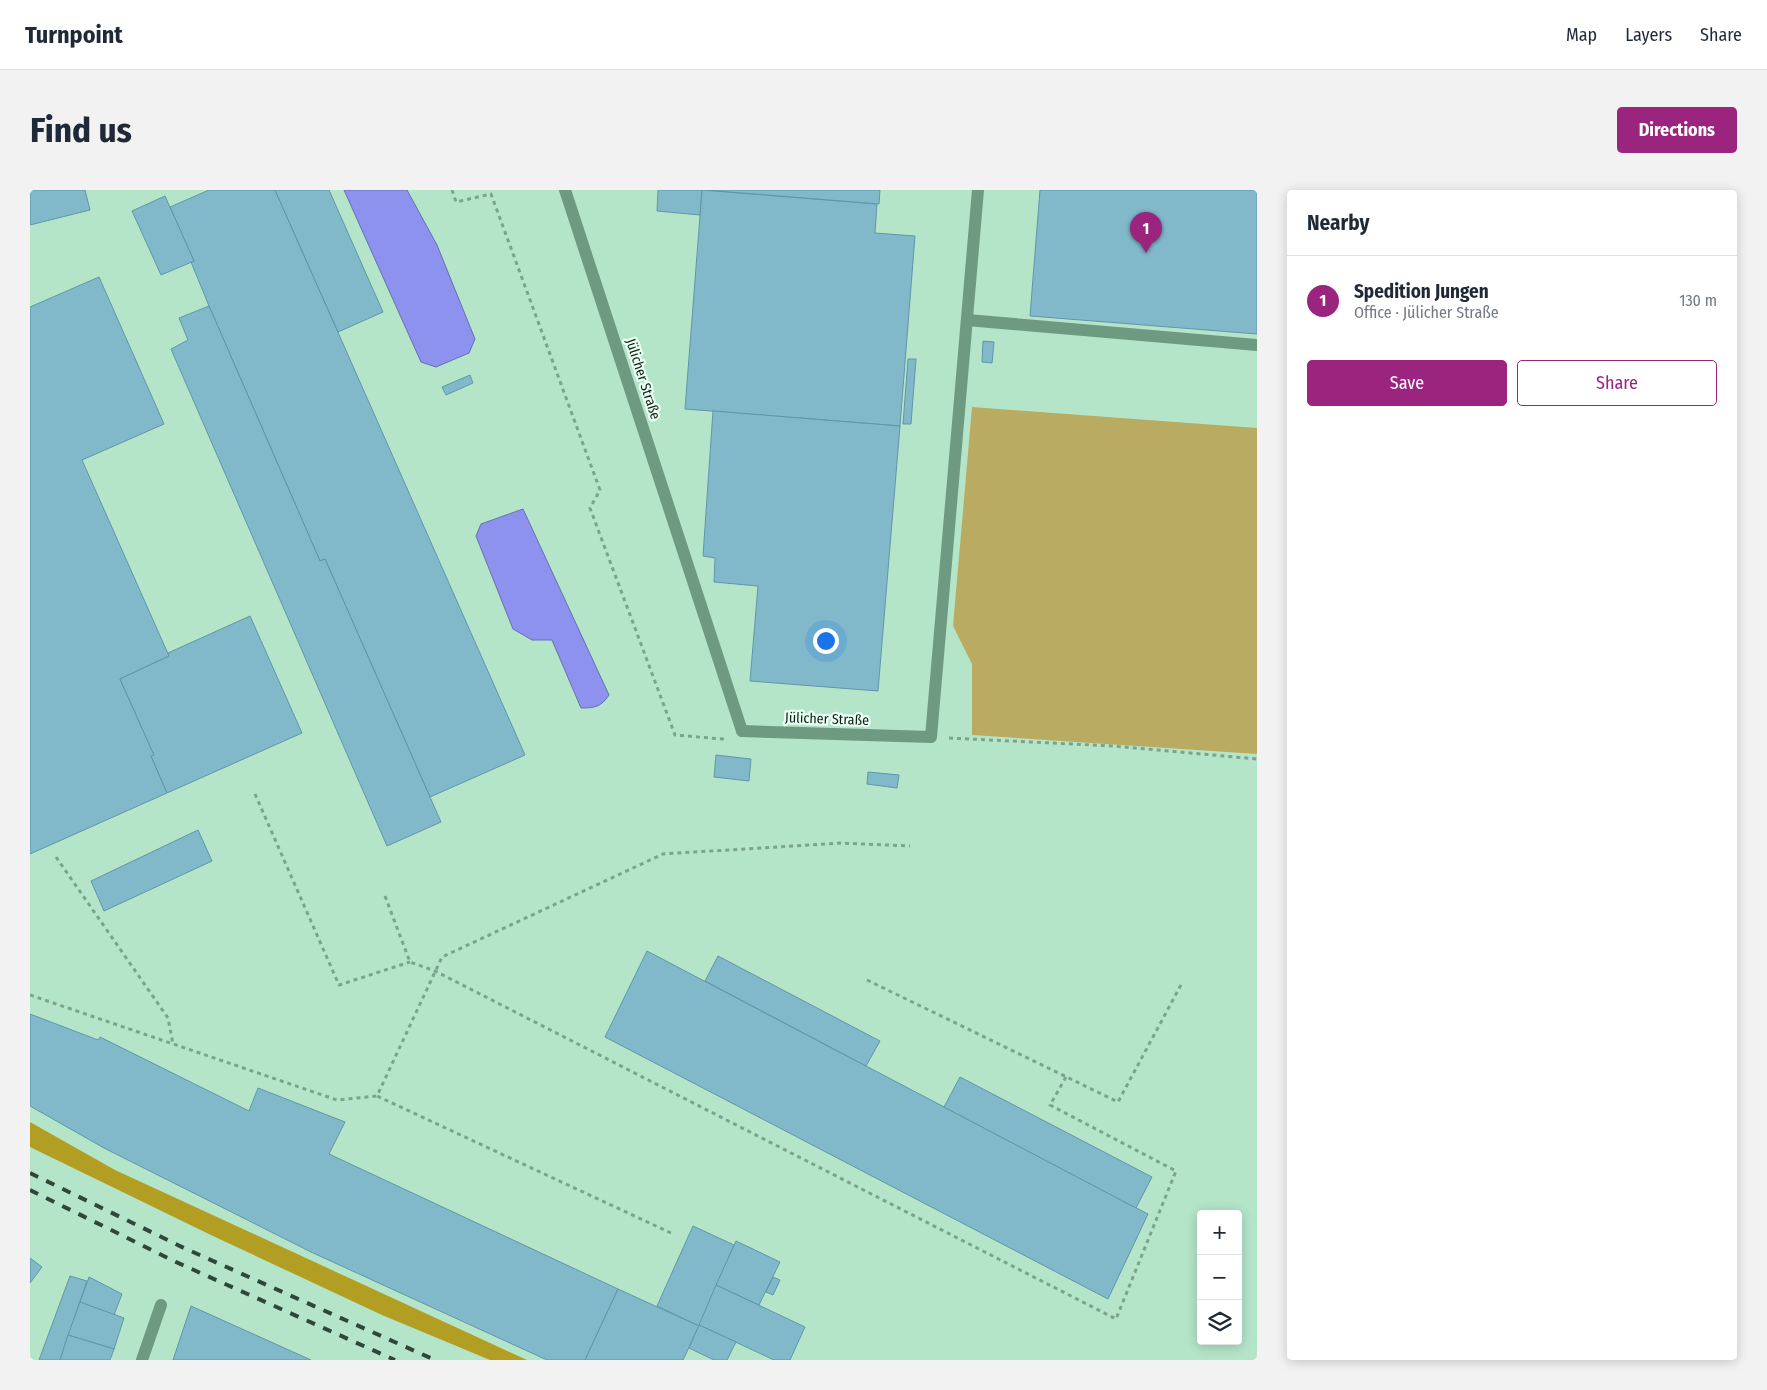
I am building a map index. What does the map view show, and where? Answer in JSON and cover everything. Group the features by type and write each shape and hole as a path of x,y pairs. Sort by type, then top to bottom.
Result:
{"street":[{"name":"Jülicher Straße","path":"565,190 742,731 931,737"},
{"path":"931,737 978,190"},
{"path":"967,320 1257,345"},
{"path":"142,1360 161,1305"}],"path":[{"path":"452,190 456,202 491,194 600,490 590,508 675,734 722,739 742,731"},
{"path":"931,737 1113,746 1257,759"},
{"path":"255,794 339,985 410,962 435,971 1116,1319 1176,1171 1050,1105 1066,1077"},
{"path":"377,1096 442,957 663,854 840,844 910,846"},
{"path":"56,857 168,1018 173,1044"},
{"path":"385,896 410,962"},
{"path":"867,980 1118,1102 1182,984"},
{"path":"30,995 336,1100 377,1096 671,1233"}],"shaded area":[{"path":"972,407 1257,428 1257,754 972,735 972,664 953,626"},
{"path":"30,1122 115,1170 527,1360 490,1360 382,1315 213,1236 30,1147"}],"water":[{"path":"344,190 407,190 437,245 475,339 469,353 436,367 421,362"},
{"path":"523,509 609,695 597,706 581,708 552,640 532,640 513,629 476,536 481,524"}],"building":[{"path":"30,190 85,190 90,210 30,225"},
{"path":"209,190 275,190 525,755 430,797 325,559 320,561 209,306 191,262 194,261 170,207"},
{"path":"275,190 329,190 383,312 338,332"},
{"path":"658,190 702,190 700,215 657,211"},
{"path":"702,190 877,204 875,233 915,236 900,426 685,409"},
{"path":"705,190 880,190 879,204"},
{"path":"1040,190 1257,190 1257,334 1030,316"},
{"path":"165,196 194,261 161,275 132,211"},
{"path":"99,277 164,424 82,460 169,656 120,679 154,755 151,756 167,793 30,854 30,307"},
{"path":"209,306 320,561 325,559 441,822 387,846 171,349 188,340 179,318"},
{"path":"983,341 994,342 992,363 982,362"},
{"path":"908,359 916,359 911,424 903,424"},
{"path":"470,375 473,383 446,395 442,387"},
{"path":"713,411 900,426 878,691 750,681 758,586 714,582 715,558 703,556"},
{"path":"250,616 302,733 167,793 151,756 154,755 120,679 169,656 168,653"},
{"path":"716,755 751,759 749,781 714,777"},
{"path":"868,772 899,775 897,788 867,784"},
{"path":"198,830 212,861 104,911 91,881"},
{"path":"647,951 1148,1214 1108,1299 605,1037"},
{"path":"718,956 880,1041 866,1066 705,981"},
{"path":"30,1014 98,1040 100,1037 249,1111 258,1088 345,1122 329,1154 618,1289 585,1360 547,1360 311,1252 104,1148 30,1106"},
{"path":"960,1077 1152,1177 1136,1208 944,1107"},
{"path":"693,1226 734,1245 699,1326 657,1306"},
{"path":"736,1241 780,1262 759,1305 716,1285"},
{"path":"30,1258 42,1267 30,1283"},
{"path":"70,1276 87,1281 60,1360 39,1360"},
{"path":"89,1277 122,1294 114,1315 80,1302"},
{"path":"773,1277 780,1280 773,1295 766,1292"},
{"path":"716,1285 805,1327 790,1360 774,1360 699,1325"},
{"path":"618,1289 699,1326 683,1360 585,1360"},
{"path":"80,1302 124,1318 114,1349 68,1335"},
{"path":"191,1306 311,1360 173,1360"},
{"path":"699,1325 736,1342 727,1360 714,1360 689,1348"},
{"path":"68,1335 114,1349 110,1360 60,1360"}],"railway":[{"path":"30,1173 184,1248 435,1360"},
{"path":"30,1190 176,1262 395,1360"}],"place":[{"name":"Spedition Jungen","path":"1146,253"}]}
